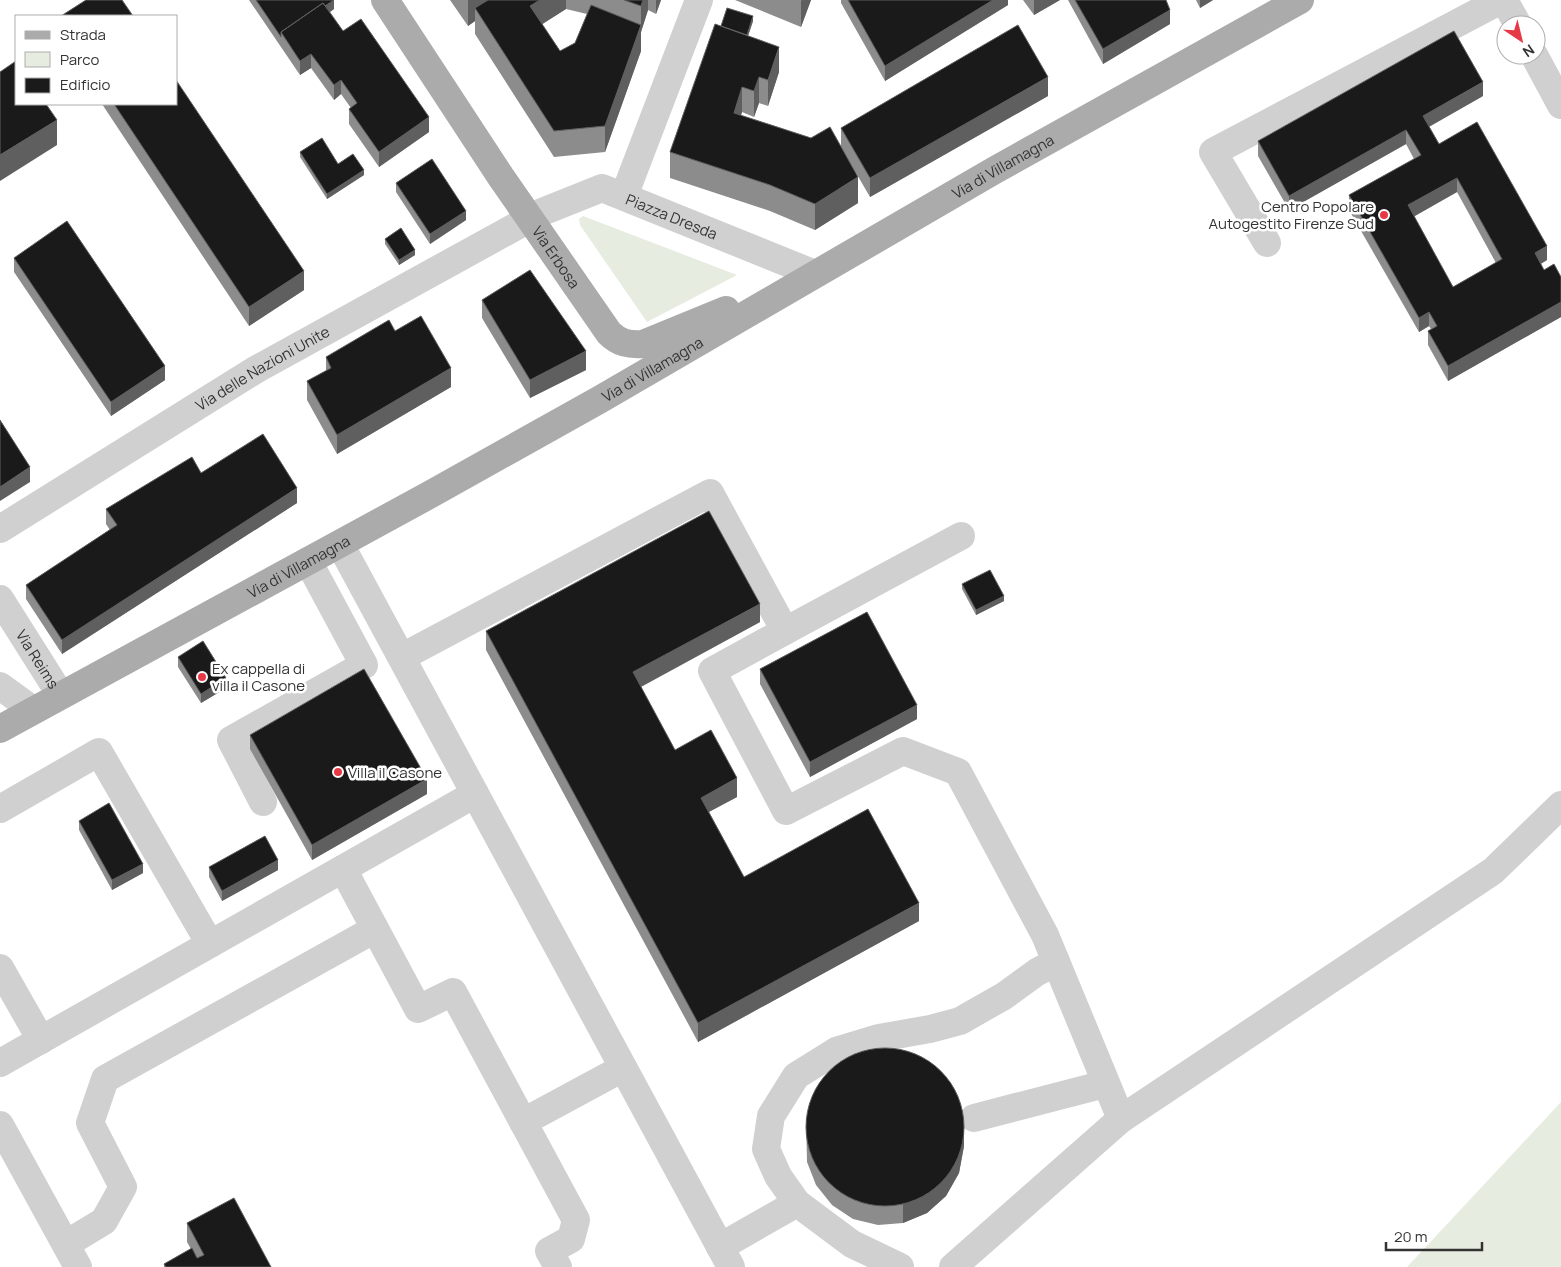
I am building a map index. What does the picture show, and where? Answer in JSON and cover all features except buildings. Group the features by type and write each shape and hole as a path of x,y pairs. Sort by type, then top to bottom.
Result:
{"main road":[{"name":"Via Erbosa","path":"385,0 530,219 609,333 616,340 631,345 648,342 811,276"},
{"name":"Via di Villamagna","path":"0,729 60,694 340,544 599,400 811,276 1300,0"}],"street":[{"path":"624,196 699,0"},
{"path":"1267,243 1213,152 1503,0 1512,15"},
{"path":"1539,65 1561,106"},
{"name":"Piazza Dresda","path":"530,219 571,199 602,188 811,276"},
{"name":"Via delle Nazioni Unite","path":"0,529 257,369 530,219"},
{"path":"402,657 710,493 785,630"},
{"path":"961,536 712,671 786,811 903,751 958,772 1045,935 1121,1119"},
{"path":"340,544 725,1261 797,1203"},
{"path":"263,802 231,740 364,665 308,561"},
{"name":"Via Reims","path":"0,599 60,694"},
{"path":"0,686 33,710"},
{"path":"0,809 99,752 210,944"},
{"path":"0,1063 475,794"},
{"path":"953,1267 1121,1119 1493,871 1561,805"},
{"path":"343,869 418,1010 453,992 576,1220 571,1239 549,1251 558,1267"},
{"path":"0,1125 8,1161 72,1256 104,1221 123,1186 90,1122 105,1079 375,929"},
{"path":"900,1267 852,1244 797,1203 778,1176 766,1148 771,1116 796,1076 836,1051 879,1038 930,1029 960,1021 1004,996 1036,972 1056,962"},
{"path":"0,968 8,1001 41,1040"},
{"path":"523,1122 623,1068"},
{"path":"974,1118 1105,1084"}],"green space":[{"path":"583,216 737,275 647,322 580,225 579,219"},
{"path":"1561,1102 1561,1267 1407,1267"}],"place":[{"name":"Centro Popolare Autogestito Firenze Sud","path":"1384,215"},
{"name":"Ex cappella di villa il Casone","path":"202,677"},
{"name":"Villa il Casone","path":"338,772"}]}
